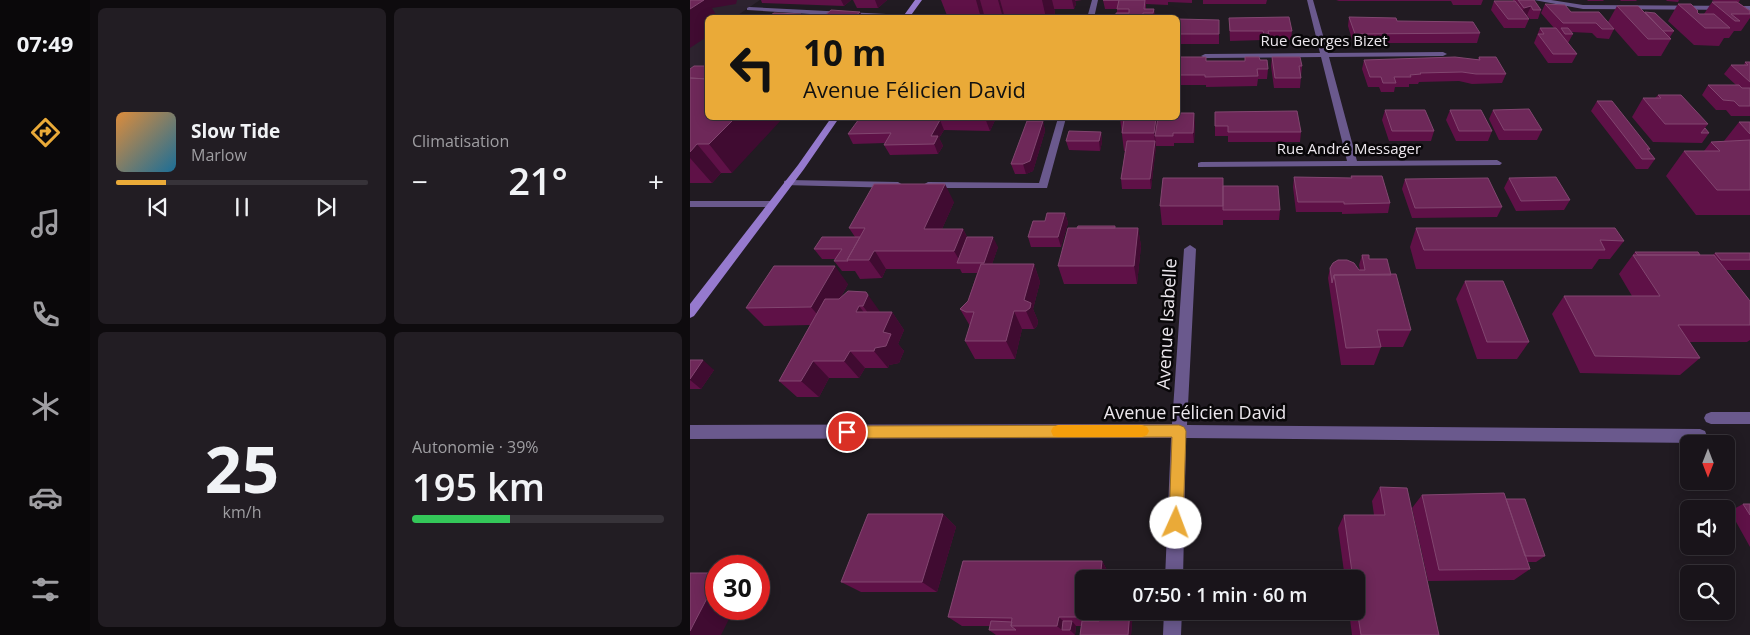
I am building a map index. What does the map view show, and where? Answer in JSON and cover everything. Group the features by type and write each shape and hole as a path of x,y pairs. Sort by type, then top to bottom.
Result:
{"main road":[{"path":"908,15 920,0"},
{"path":"690,313 834,120"}],"street":[{"path":"1091,15 1095,0"},
{"path":"1310,0 1353,164"},
{"path":"1537,0 1589,8 1750,8"},
{"path":"749,9 867,15"},
{"name":"Rue Georges Bizet","path":"1204,56 1443,54"},
{"path":"788,183 1043,186 1061,120"},
{"name":"Rue André Messager","path":"1201,165 1496,163"},
{"path":"690,204 772,204"},
{"name":"Avenue Isabelle","path":"1174,570 1179,431 1190,249"},
{"path":"1711,418 1750,418"},
{"name":"Avenue Félicien David","path":"690,432 1179,431 1680,436"},
{"path":"1172,635 1173,620"}],"shaded area":[{"path":"690,0 760,0 738,15 705,15 705,70 690,81"}],"building":[{"path":"690,0 704,0 690,9"},
{"path":"1119,0 1145,0 1144,9 1154,9 1153,13 1143,13 1143,15 1116,15 1116,13 1129,13 1129,9 1117,9"},
{"path":"1518,0 1534,0 1541,10 1533,10 1531,6 1524,8"},
{"path":"1494,1 1515,1 1529,19 1508,19"},
{"path":"1712,2 1737,2 1750,11 1750,14 1731,14 1740,21 1735,21"},
{"path":"1545,4 1565,5 1571,12 1599,12 1614,29 1602,29 1596,23 1563,23"},
{"path":"1678,4 1691,4 1699,14 1714,14 1730,28 1705,28"},
{"path":"1617,6 1638,6 1671,39 1648,39"},
{"path":"831,10 860,12 856,15 825,15"},
{"path":"1645,12 1655,13 1674,31 1663,31"},
{"path":"774,13 801,14 800,15 771,15"},
{"path":"1289,17 1292,31 1268,31 1269,34 1264,34 1263,31 1230,31 1229,18"},
{"path":"1349,17 1396,18 1397,21 1473,22 1480,33 1355,34"},
{"path":"1180,19 1219,20 1219,34 1180,34"},
{"path":"1540,28 1556,28 1577,54 1553,54 1538,34 1544,34"},
{"path":"1561,28 1568,28 1573,34 1565,34"},
{"path":"1180,57 1206,57 1206,61 1245,61 1245,57 1259,57 1260,60 1267,60 1268,69 1257,69 1258,76 1205,77 1205,75 1180,75"},
{"path":"1272,57 1300,57 1302,66 1299,66 1301,78 1275,78"},
{"path":"1455,57 1480,60 1479,57 1496,57 1506,74 1420,73 1410,75 1411,77 1394,77 1396,83 1383,83 1381,77 1370,77 1364,60"},
{"path":"1745,62 1750,62 1750,82 1731,65 1748,65"},
{"path":"694,66 705,66 705,79 690,78 690,69"},
{"path":"690,78 705,79 705,120 733,120 709,144 697,144 690,152"},
{"path":"1708,85 1739,85 1742,88 1750,88 1750,106 1739,106 1734,101 1723,100"},
{"path":"1658,95 1681,95 1708,124 1665,124 1643,98 1661,98"},
{"path":"1597,101 1612,101 1650,149 1647,149 1655,159 1642,159"},
{"path":"1529,109 1542,130 1504,130 1493,110"},
{"path":"1385,110 1425,110 1434,131 1392,131"},
{"path":"1450,110 1481,110 1492,131 1459,131"},
{"path":"1297,111 1301,132 1228,132 1228,126 1215,126 1215,112"},
{"path":"1180,113 1194,113 1193,133 1173,133 1173,136 1155,136 1158,120 1180,120"},
{"path":"858,120 940,120 931,136 938,136 934,144 884,145 891,133 848,134"},
{"path":"1124,120 1156,120 1154,133 1122,133"},
{"path":"1027,121 1043,121 1030,161 1023,164 1011,164"},
{"path":"1739,122 1750,122 1750,134"},
{"path":"1705,128 1709,133 1701,133"},
{"path":"1069,131 1101,132 1099,141 1066,141"},
{"path":"1750,140 1750,190 1717,190 1684,151 1720,151 1711,142"},
{"path":"1127,141 1155,141 1150,179 1121,179"},
{"path":"1351,176 1382,176 1390,203 1298,202 1294,177 1352,178"},
{"path":"1556,177 1570,200 1521,201 1509,178"},
{"path":"1163,178 1223,178 1223,206 1160,206"},
{"path":"1488,178 1502,207 1415,208 1405,179"},
{"path":"874,184 945,184 924,229 963,229 954,251 874,251 869,260 847,260 865,228 849,228"},
{"path":"1223,186 1278,186 1280,210 1223,210"},
{"path":"1047,213 1065,213 1058,237 1028,237 1033,221 1045,221"},
{"path":"1078,226 1115,226 1115,228 1077,228"},
{"path":"1068,228 1138,228 1134,266 1058,266"},
{"path":"1416,228 1615,228 1624,241 1600,240 1605,250 1424,250"},
{"path":"822,237 860,237 848,261 834,261 842,249 814,249"},
{"path":"967,237 993,237 984,263 957,263"},
{"path":"1635,252 1698,252 1700,255 1638,255"},
{"path":"1715,253 1750,253 1750,260 1721,260"},
{"path":"1362,255 1369,255 1369,259 1387,259 1391,275 1334,275 1332,283 1330,268 1333,263 1338,260 1347,260 1354,263 1359,270 1365,270"},
{"path":"1633,255 1714,255 1750,301 1750,325 1678,325 1700,358 1595,356 1564,296 1660,296"},
{"path":"981,264 1034,264 1024,300 1031,303 1030,308 1026,311 1014,311 1006,341 965,341 974,312 966,312 960,309 968,301"},
{"path":"774,266 835,266 811,307 746,308"},
{"path":"1396,274 1411,330 1377,330 1381,347 1346,348 1334,275"},
{"path":"1465,281 1503,281 1529,342 1487,342"},
{"path":"848,291 866,292 868,295 863,306 859,306 856,312 892,312 883,332 891,334 886,346 875,348 874,351 850,351 844,361 813,361 801,381 779,381 825,299 839,299"},
{"path":"690,360 703,360 690,379"},
{"path":"1380,487 1407,488 1439,635 1361,635 1359,620 1365,620 1365,570 1352,570 1344,515 1385,515"},
{"path":"1504,493 1530,569 1439,570 1422,495"},
{"path":"1506,499 1525,499 1545,556 1525,556"},
{"path":"1743,504 1750,504 1750,515"},
{"path":"868,514 943,514 922,582 841,582"},
{"path":"963,561 1102,561 1101,570 1075,570 1075,617 1059,617 1057,626 1011,626 1012,618 948,617"},
{"path":"690,573 705,573 705,602 690,631"},
{"path":"1129,620 1128,635 1080,635 1082,621"},
{"path":"991,621 1012,622 1011,626 1016,630 989,630"},
{"path":"1063,621 1072,621 1070,630 1062,630"}],"slow traffic":[{"path":"1058,431 1142,431"}],"route":[{"path":"847,432 1179,431 1176,523"}]}
